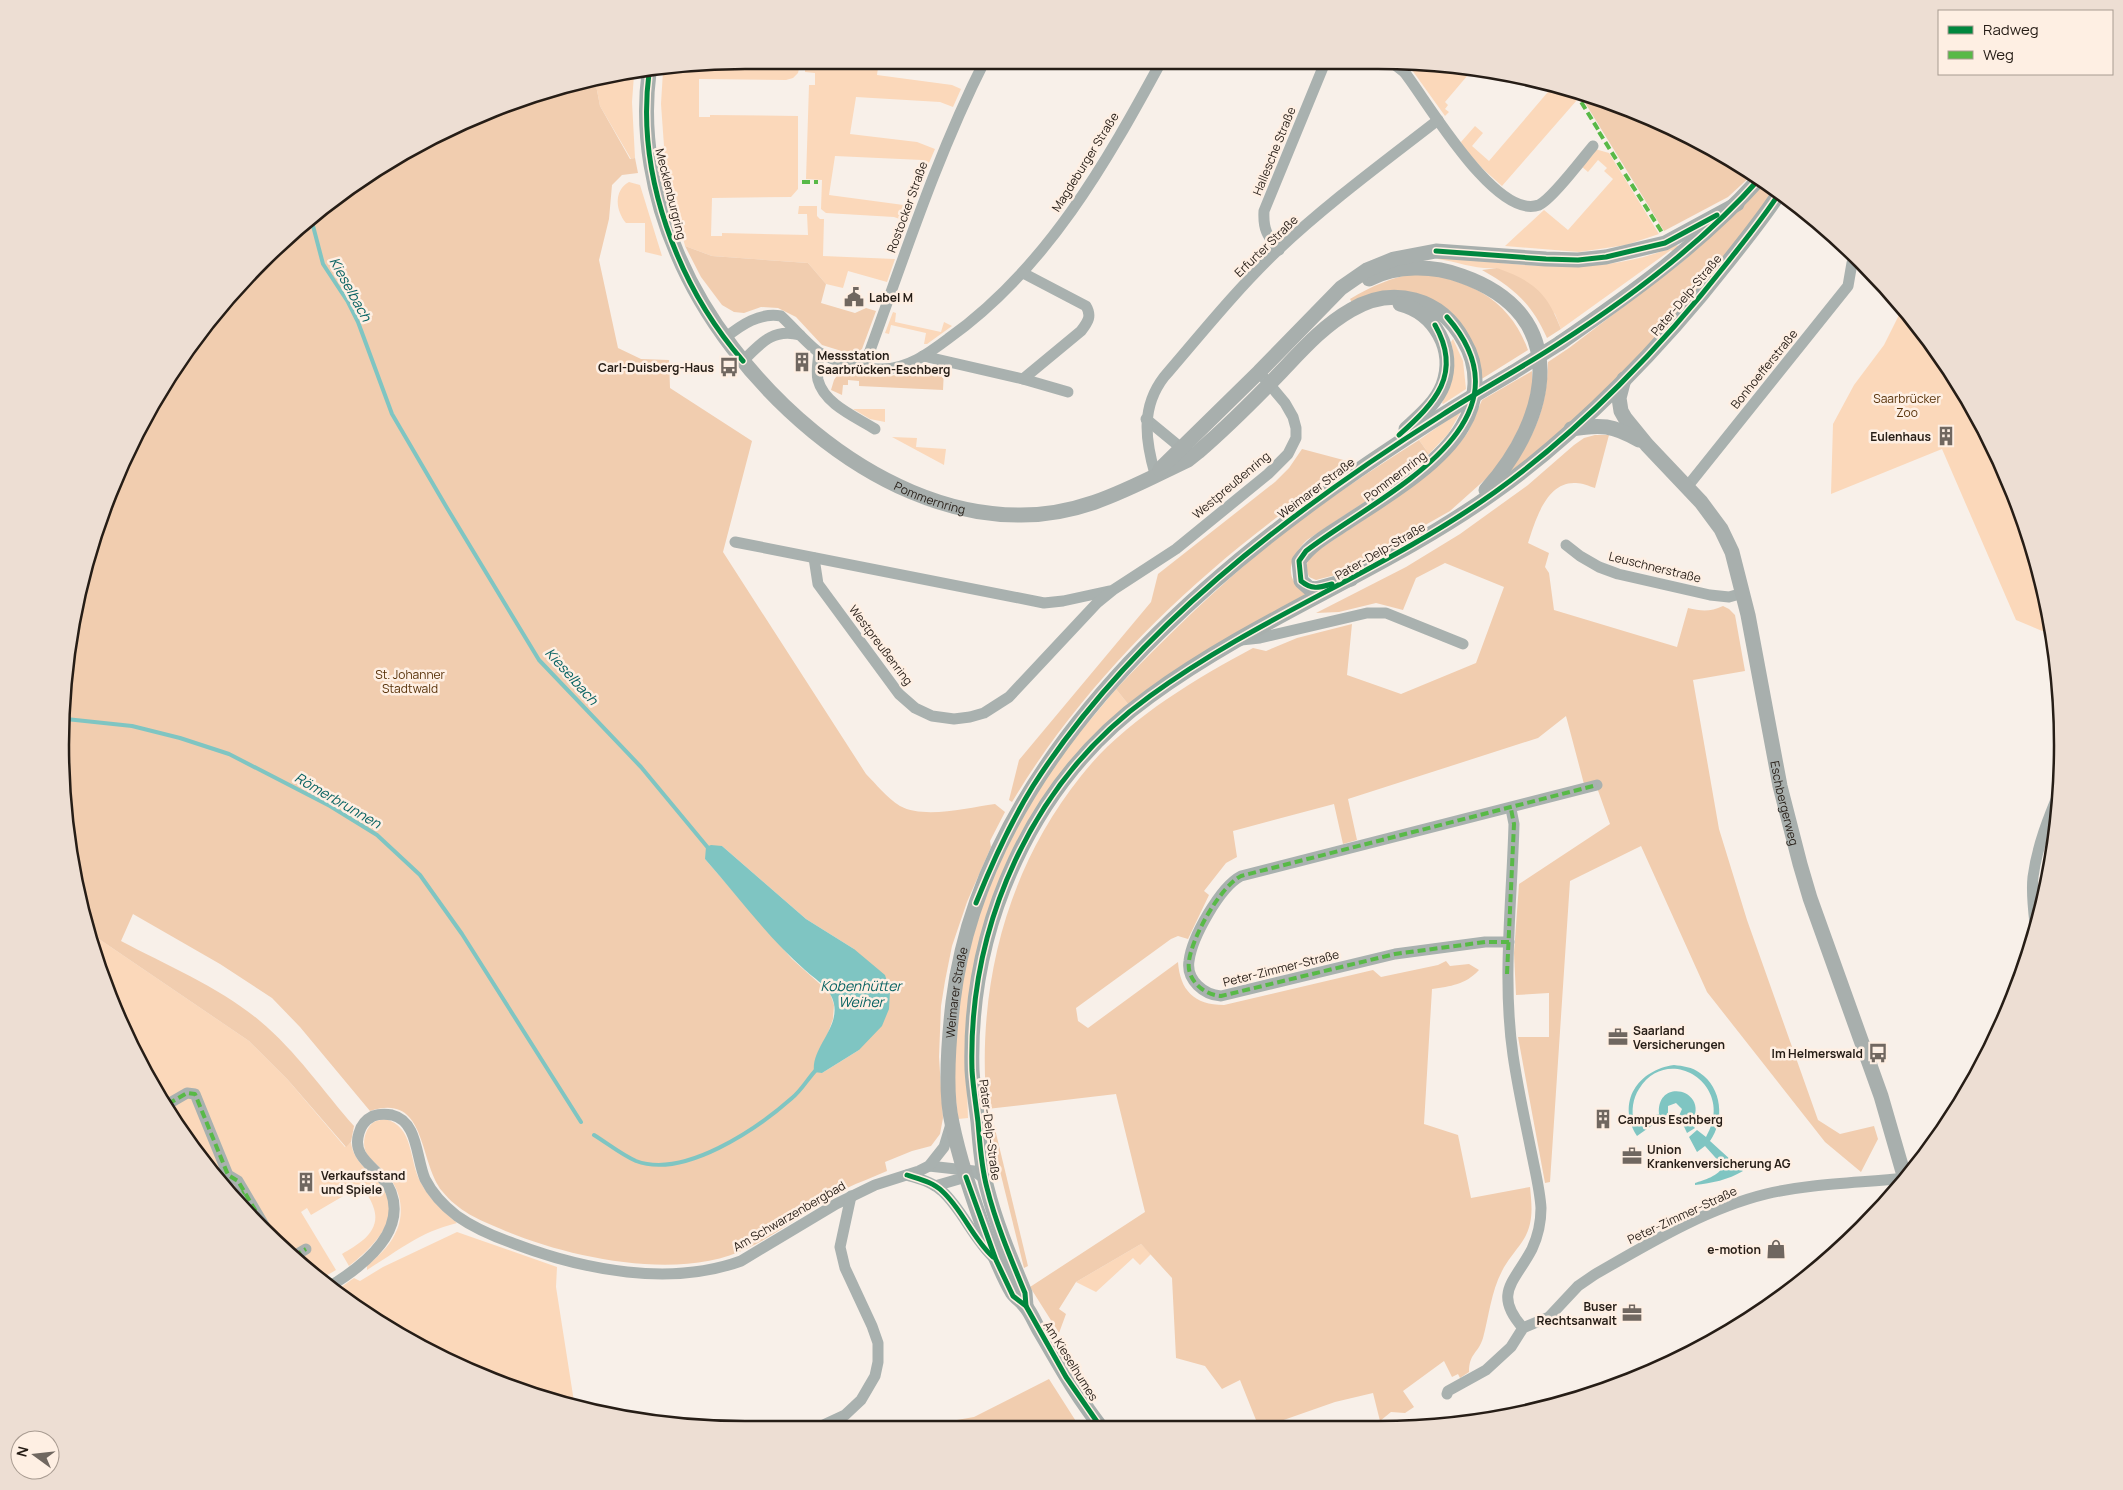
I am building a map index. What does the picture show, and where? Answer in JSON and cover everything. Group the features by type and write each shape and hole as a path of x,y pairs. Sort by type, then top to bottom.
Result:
{"street":[{"name":"Rostocker Straße","path":"864,367 936,169 959,112 980,69"},
{"name":"Magdeburger Straße","path":"725,338 743,324 773,315 781,316 819,353 864,367 892,369 923,356 965,326 999,298 1023,273 1074,208 1093,180 1157,69"},
{"name":"Hallesche Straße","path":"1279,250 1267,236 1263,225 1264,211 1322,69"},
{"path":"1401,70 1478,172 1514,202 1529,207 1545,201 1594,146"},
{"name":"Mecklenburgring","path":"649,76 648,139 660,203 676,252 702,304 743,361"},
{"name":"Erfurter Straße","path":"1155,474 1148,446 1146,419 1149,402 1156,387 1230,302 1279,250 1344,194 1438,120"},
{"name":"Weimarer Straße","path":"996,1260 974,1171 952,1122 948,1058 950,1029 955,982 976,903 994,859 1032,787 1072,732 1151,641 1245,556 1365,464 1560,343 1677,258 1737,204 1755,184"},
{"name":"Pater-Delp-Straße","path":"993,1210 974,1171 972,1066 978,989 996,910 1026,835 1049,799 1089,748 1132,709 1235,641 1351,579 1452,521 1496,492 1571,430 1624,379 1703,293 1776,198"},
{"name":"Pommernring","path":"743,361 794,415 840,452 884,478 942,503 974,511 1004,515 1046,514 1083,507 1106,499 1155,474 1188,460 1198,452 1265,378 1314,317 1341,288 1367,270 1394,259 1436,251 1546,259 1578,260 1606,257 1665,243 1737,204"},
{"name":"Bonhoefferstraße","path":"1688,487 1848,286 1852,263"},
{"name":"Pommernring","path":"1314,317 1344,292 1372,278 1399,270 1417,268 1439,269 1476,281 1493,290 1520,314 1532,334 1539,365 1540,387 1533,416 1518,448 1502,472 1485,492 1452,521"},
{"path":"1023,273 1086,306 1090,312 1088,322 1081,331 1023,379"},
{"name":"Pommernring","path":"1155,474 1180,447 1352,309 1382,300 1406,297 1426,303 1447,317 1468,348 1472,363 1475,395 1462,428 1429,464 1392,493 1319,540 1298,560 1301,581 1310,588 1316,589 1351,579"},
{"path":"1365,464 1424,412 1439,392 1446,372 1445,347 1435,325 1419,312 1382,300"},
{"path":"743,361 759,345 775,335 788,332 800,335"},
{"path":"819,353 818,380 825,394 875,428"},
{"path":"923,356 1023,379 1068,392"},
{"name":"Westpreußenring","path":"814,558 818,584 899,694 915,708 932,716 954,719 970,718 984,713 1009,698 1074,625 1113,590 1176,549 1268,474 1288,454 1296,438 1296,428 1285,403 1265,378"},
{"name":"Eschbergerweg","path":"1624,379 1619,398 1621,411 1647,445 1688,487 1721,529 1732,552 1743,593 1780,786 1807,890 1881,1096 1903,1171"},
{"path":"1146,419 1180,447"},
{"name":"Eschbergerweg","path":"1571,430 1605,425 1620,429 1647,445"},
{"name":"Westpreußenring","path":"735,542 1044,603 1064,601 1113,590"},
{"name":"Leuschnerstraße","path":"1566,545 1599,567 1618,574 1710,595 1729,597 1743,593"},
{"name":"Pater-Delp-Straße","path":"1235,641 1260,638 1367,613 1386,613 1463,644"},
{"name":"Peter-Zimmer-Straße","path":"1509,942 1485,942 1395,954 1222,996 1205,993 1198,987 1188,962 1204,920 1216,900 1226,888 1241,876 1597,785"},
{"path":"1446,1394 1448,1390 1486,1370 1510,1347 1523,1328 1511,1312 1507,1302 1508,1288 1535,1241 1541,1221 1541,1207 1513,1056 1508,990 1514,824 1511,808"},
{"path":"2033,910 2033,877 2050,812"},
{"path":"171,1102 187,1093 195,1094 228,1175 238,1181 255,1210"},
{"name":"Am Schwarzenbergbad","path":"334,1283 364,1262 385,1238 394,1214 392,1192 387,1182 360,1154 357,1148 359,1131 364,1122 380,1114 398,1116 406,1122 412,1132 418,1160 426,1180 436,1196 457,1216 484,1231 541,1254 613,1270 683,1273 728,1266 752,1255 851,1196 875,1184 907,1175 929,1166 974,1171"},
{"path":"929,1166 944,1147 952,1122"},
{"path":"935,1186 974,1171"},
{"path":"907,1175 935,1186 951,1200 983,1248 996,1260"},
{"name":"Peter-Zimmer-Straße","path":"1523,1328 1548,1317 1578,1286 1594,1275 1664,1236 1746,1199 1799,1188 1896,1180"},
{"path":"240,1194 244,1192"},
{"path":"832,1421 845,1415 869,1390 878,1362 878,1343 845,1268 840,1247 851,1196"},
{"name":"Am Kieselhumes","path":"993,1210 1025,1292 1026,1306"},
{"path":"299,1253 306,1249"},
{"name":"Am Kieselhumes","path":"996,1260 1014,1296 1026,1306 1066,1377 1097,1421"}],"green space":[{"path":"799,69 793,78 786,80 699,79 699,117 710,117 710,115 798,116 798,189 791,197 712,198 711,236 722,236 722,233 808,235 807,214 798,214 799,206 817,206 817,216 820,219 824,219 823,256 895,259 887,282 848,271 843,288 826,284 808,263 712,256 685,246 666,174 661,104 663,74 701,70"},
{"path":"805,69 878,69 877,75 952,85 961,89 953,107 940,102 856,97 850,134 917,142 935,149 929,163 922,160 835,156 829,195 911,206 913,208 908,222 894,217 826,213 821,209 822,180 806,179 809,85 815,85 815,73 805,72"},
{"path":"1412,70 1468,75 1445,102 1448,105 1445,109 1449,112 1445,116"},
{"path":"634,79 632,102 635,158 631,159 600,106 596,86"},
{"name":"St. Johanner Stadtwald","path":"596,86 600,106 630,159 635,158 638,173 622,175 612,185 609,219 599,260 618,348 641,359 669,360 670,388 752,441 723,552 866,774 886,795 900,806 921,812 959,810 995,804 1005,812 990,841 991,847 967,902 952,946 941,1006 939,1057 943,1118 940,1134 931,1146 912,1151 885,1162 887,1171 850,1186 761,1242 721,1258 691,1263 658,1265 591,1257 528,1240 493,1226 469,1214 455,1204 442,1191 434,1178 412,1120 402,1111 388,1108 370,1111 300,1027 272,998 220,964 133,914 121,941 211,988 245,1009 260,1021 286,1045 354,1126 351,1142 346,1147 288,1080 249,1041 99,939 92,920 82,877 75,833 70,789 70,701 82,613 92,570 120,486 138,446 159,407 208,333 237,299 267,267 333,208 407,159 446,138 486,120 528,105","holes":["722,846 806,919 854,949 859,1050 822,1073 828,1033 833,1019 834,1005 830,993 792,959 705,859"]},
{"path":"1549,91 1577,99 1502,186 1462,146 1461,142 1475,126 1483,133 1472,146 1489,161"},
{"path":"1584,102 1637,120 1677,138 1748,179 1728,197 1664,231"},
{"path":"1595,149 1609,153 1659,234 1626,245 1579,252 1505,246 1544,210 1568,230 1613,179 1604,171 1607,168 1598,160 1588,172 1581,166"},
{"path":"629,182 640,185 662,256 645,252 645,223 626,223 620,213 618,196 620,191"},
{"path":"1760,187 1771,195 1698,289 1648,346 1559,436 1506,477 1531,436 1542,409 1548,362 1681,263 1729,219"},
{"path":"1677,245 1679,247 1673,252 1671,250 1561,329 1555,314 1497,268 1475,267 1438,259 1437,257 1529,265 1589,266 1648,256"},
{"path":"685,246 712,256 808,263 826,284 821,303 855,313 866,308 876,311 862,349 856,353 848,353 822,345 796,317 778,308 761,307 744,313 734,312 722,305 701,277"},
{"path":"1497,268 1520,278 1537,290 1550,306 1561,329 1547,338 1535,316 1521,298 1504,283 1482,270"},
{"path":"1417,273 1453,280 1485,295 1510,317 1520,332 1528,350 1480,380 1467,333 1451,312 1429,298 1352,303 1350,299 1382,283"},
{"path":"893,312 896,313 895,322 941,332 944,322 952,326 927,344 924,344 926,333 891,325 889,334 885,333"},
{"name":"Saarbrücker Zoo","path":"1899,315 1915,333 1964,407 1985,446 2003,486 2018,528 2031,570 2044,632 2016,620 1942,449 1831,494 1833,424 1854,385 1884,345"},
{"path":"1453,339 1463,361 1466,389 1443,404 1453,366 1451,342"},
{"path":"924,368 944,370 943,390 859,386 859,381 848,380 848,385 843,385 842,395 831,390 834,380 841,370 863,375 892,376"},
{"path":"1532,371 1532,387 1527,414 1498,468 1450,511 1339,574 1316,580 1309,577 1307,564 1314,553 1396,498 1459,444 1468,432 1482,400"},
{"path":"853,409 885,409 885,422 870,419"},
{"path":"1462,410 1448,434 1429,454 1419,440"},
{"path":"1595,435 1609,435 1595,488 1576,483 1566,484 1557,489 1543,504 1528,543 1549,553 1545,567 1549,573 1554,610 1677,647 1688,608 1705,610 1723,606 1735,615 1745,671 1693,680 1719,829 1747,920 1818,1120 1840,1134 1874,1126 1878,1139 1861,1172 1825,1142 1707,992 1641,846 1570,881 1550,1182 1545,1183 1518,1037 1549,1037 1549,993 1516,995 1514,953 1519,884 1610,824 1595,782 1584,784 1566,716 1538,738 1348,799 1357,840 1343,844 1334,804 1233,831 1237,857 1226,863 1204,891 1209,895 1188,939 1178,936 1171,939 1076,1008 1078,1021 1088,1028 1178,962 1182,981 1190,994 1204,1002 1224,1005 1373,970 1381,977 1438,965 1446,961 1450,966 1469,964 1479,970 1463,982 1432,989 1424,1124 1458,1135 1471,1198 1530,1187 1532,1209 1526,1236 1498,1279 1483,1338 1470,1361 1469,1372 1460,1378 1458,1374 1452,1377 1444,1361 1403,1391 1414,1407 1405,1413 1391,1412 1380,1421 1373,1393 1335,1402 1280,1421 1256,1421 1240,1380 1222,1389 1205,1366 1176,1358 1172,1278 1141,1244 1076,1282 1059,1309 1066,1314 1059,1333 1030,1287 1145,1212 1116,1094 987,1109 986,1020 992,976 1001,934 1015,892 1033,851 1055,813 1081,776 1098,756 1138,720 1183,688 1253,648 1266,651 1297,638 1352,624 1347,675 1401,694 1476,663 1504,587 1445,563 1416,578 1403,610 1376,603 1339,612 1316,613 1406,567 1460,534 1528,485 1584,438"},
{"path":"892,437 917,438 916,447 946,449 944,465"},
{"path":"1419,440 1429,454 1389,486 1307,540 1296,554 1292,562 1292,577 1301,590 1310,595 1216,645 1171,673 1128,704 1116,689 1160,644 1229,579 1302,519 1360,478"},
{"path":"1302,449 1351,462 1239,547 1206,575 1144,634 1086,698 1035,766 1012,802 1009,800 1019,760 1151,602 1158,574 1275,482 1289,468"},
{"path":"1116,689 1128,704 1085,744 1063,770 1010,857 966,1060 968,1118 958,1119 954,1066 957,1014 975,929 990,887 1007,847 1051,770 1077,735"},
{"path":"98,939 249,1041 288,1080 345,1147 351,1142 352,1149 358,1160 379,1183 386,1195 389,1207 388,1218 377,1240 349,1266 342,1254 368,1236 375,1223 373,1206 362,1185 311,1215 307,1208 301,1212 336,1270 326,1276 299,1253 267,1223 208,1157 159,1083 138,1044 120,1004"},
{"path":"385,1119 395,1123 406,1137 417,1174 428,1195 457,1223 420,1237 367,1270 367,1266 390,1243 398,1227 401,1212 401,1204 393,1182 369,1157 364,1146 368,1128 375,1121"},
{"path":"994,1125 1028,1266 1024,1268 989,1127"},
{"path":"457,1232 557,1267 556,1287 574,1399 486,1370 446,1352 407,1331 341,1287 354,1278 360,1281 383,1267"},
{"path":"1141,1244 1151,1254 1140,1265 1133,1258 1096,1292 1076,1282"},
{"path":"1049,1379 1076,1421 951,1421 974,1417"}],"water":[{"name":"Kobenhütter Weiher","path":"711,845 722,846 806,919 854,949 885,975 890,991 889,1009 882,1026 859,1050 822,1073 814,1072 814,1063 833,1022 834,1004 830,993 765,930 705,859 706,847"},
{"path":"1674,1065 1697,1071 1713,1087 1719,1105 1719,1114 1715,1133 1710,1141 1743,1171 1720,1181 1695,1185 1695,1183 1715,1175 1723,1166 1705,1146 1697,1152 1689,1137 1697,1130 1706,1137 1713,1118 1713,1101 1706,1087 1695,1076 1681,1070 1666,1069 1651,1075 1635,1096 1633,1105 1634,1122 1659,1114 1660,1102 1666,1095 1673,1092 1682,1092 1689,1096 1694,1103 1696,1112 1691,1124 1695,1128 1687,1133 1679,1116 1682,1109 1676,1103 1668,1106 1668,1114 1637,1136 1631,1123 1629,1111 1630,1100 1634,1090 1650,1073"}],"waterway":[{"name":"Kieselbach","path":"313,225 323,264 348,302 358,322 392,414 539,660 641,767 709,849"},
{"name":"Römerbrunnen","path":"70,719 132,726 180,738 229,754 330,806 377,835 420,875 462,934 581,1122"},
{"name":"Römerbrunnen","path":"594,1135 636,1161 655,1165 676,1163 697,1157 719,1148 760,1123 796,1095 817,1069"}],"marked path":[{"path":"1580,100 1599,131"},
{"path":"1599,132 1624,172"},
{"path":"1625,174 1663,234"},
{"path":"802,182 818,182"},
{"path":"1509,942 1485,942 1395,954 1221,996 1208,993 1198,985 1193,980 1189,968 1191,951 1201,926 1216,901 1241,876 1597,785"},
{"path":"1507,974 1514,824 1511,809"},
{"path":"171,1102 187,1093 195,1094 228,1175 238,1181 255,1211"},
{"path":"240,1194 244,1192"},
{"path":"299,1253 306,1249"}],"cycle path":[{"path":"649,76 647,111 649,150 666,226 681,263 699,298 719,331 743,361"},
{"path":"976,903 1002,843 1033,786 1073,730 1117,676 1166,626 1217,579 1271,534 1327,492 1442,415 1558,344 1639,288 1715,225 1755,184"},
{"path":"1026,1306 1025,1293 999,1228 985,1180 972,1070 974,1016 982,962 995,910 1015,860 1041,813 1072,770 1108,731 1150,696 1234,642 1410,546 1453,520 1527,468 1589,414 1676,325 1776,198"},
{"path":"1436,251 1546,259 1578,260 1606,257 1665,243 1717,215"},
{"path":"1332,584 1315,587 1301,581 1299,561 1306,551 1406,482 1438,455 1462,425 1475,392 1471,356 1447,317"},
{"path":"1399,435 1424,411 1434,399 1441,386 1445,373 1446,358 1443,342 1435,325"},
{"path":"907,1175 930,1183 942,1191 993,1257"},
{"path":"966,1177 996,1260 1013,1296 1026,1306 1066,1377 1097,1421"}],"place":[{"name":"Label M","path":"854,297"},
{"name":"Messstation Saarbrücken-Eschberg","path":"802,362"},
{"name":"Carl-Duisberg-Haus","path":"729,367"},
{"name":"Eulenhaus","path":"1946,436"},
{"name":"Saarland Versicherungen","path":"1618,1037"},
{"name":"Im Helmerswald","path":"1878,1053"},
{"name":"Campus Eschberg","path":"1603,1119"},
{"name":"Union Krankenversicherung AG","path":"1632,1156"},
{"name":"Verkaufsstand und Spiele","path":"306,1182"},
{"name":"e-motion","path":"1776,1249"},
{"name":"Buser Rechtsanwalt","path":"1632,1313"}]}
